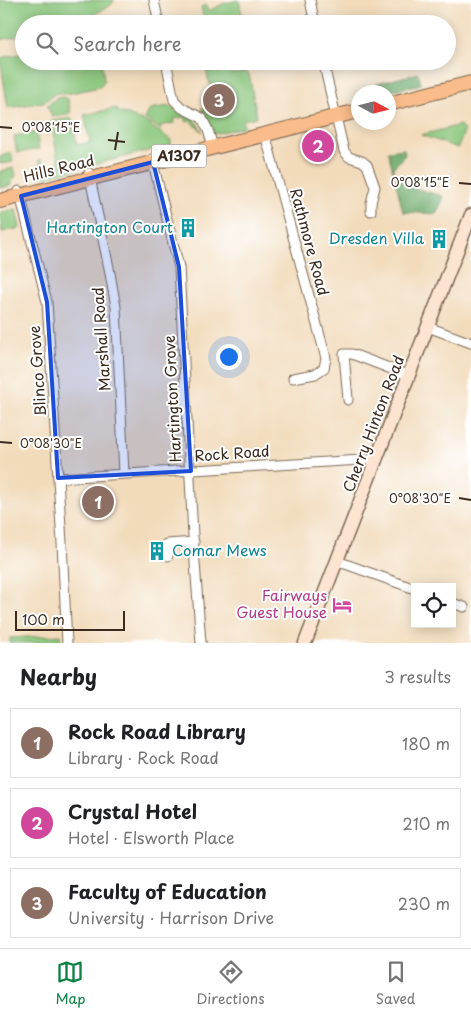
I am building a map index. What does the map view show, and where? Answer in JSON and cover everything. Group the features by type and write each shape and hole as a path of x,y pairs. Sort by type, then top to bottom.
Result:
{"main road":[{"path":"396,102 471,83"},
{"name":"Hills Road","path":"0,201 20,193 152,159 213,147 351,113"}],"street":[{"path":"154,0 157,15"},
{"path":"310,0 313,15"},
{"path":"168,70 174,100 182,108 202,118 213,147"},
{"path":"325,70 344,152 367,165 375,187 371,211"},
{"name":"Rathmore Road","path":"265,134 326,358 324,368 315,374 293,378"},
{"name":"Hartington Grove","path":"152,159 179,266 194,542 202,643"},
{"name":"Marshall Road","path":"89,176 116,307 124,474"},
{"name":"Blinco Grove","path":"20,193 47,302 66,643"},
{"name":"Cherry Hinton Road","path":"306,643 471,217"},
{"path":"428,327 471,343"},
{"path":"348,400 344,354 352,354 410,376"},
{"name":"Rock Road","path":"58,478 378,459"},
{"path":"168,556 167,544 194,542"},
{"path":"337,561 411,588"},
{"path":"456,605 465,608"}],"highlighted area":[{"path":"153,162 179,267 191,471 58,478 47,302 21,196"}],"green space":[{"path":"0,0 114,0 111,5 93,15 15,15 15,37 0,40"},
{"path":"239,0 242,15 203,15 201,7 206,5 208,11 225,3"},
{"path":"15,55 15,70 103,70 104,81 100,87 66,94 56,93 44,102 8,108 0,58"},
{"path":"206,70 230,70 231,74 246,72 249,74 257,117 243,120 244,127 214,134 201,108 210,108 211,102 215,101"},
{"path":"418,73 421,84 396,90 396,85 376,84"},
{"path":"62,97 68,99 71,113 52,117 47,105"},
{"path":"169,106 194,119 203,132 190,121 186,122 185,117 174,119 174,123 160,126 161,130 145,119 150,109"},
{"path":"116,108 120,113 129,114 138,120 143,120 171,140 171,145 42,178 39,160 42,160 44,169 59,166 51,121 72,118 77,145 90,142 84,115"},
{"path":"460,125 465,130 458,148 421,135"},
{"path":"36,132 39,149 17,153 14,136"},
{"path":"404,149 405,155 393,168 396,180 402,181 414,188 443,196 436,214 403,212 388,151"},
{"path":"11,152 13,162 0,164 0,157"},
{"path":"14,168 16,176 12,181 12,185 0,188 0,171"},
{"path":"16,209 20,228 2,232 0,213"},
{"path":"60,635 61,643 10,643 10,638"}],"place":[{"name":"Faculty of Education","path":"219,100"},
{"name":"Crystal Hotel","path":"318,146"},
{"name":"Hartington Court","path":"188,228"},
{"name":"Dresden Villa","path":"439,239"},
{"name":"Rock Road Library","path":"98,502"},
{"name":"Comar Mews","path":"157,551"},
{"name":"Fairways Guest House","path":"342,605"}]}
